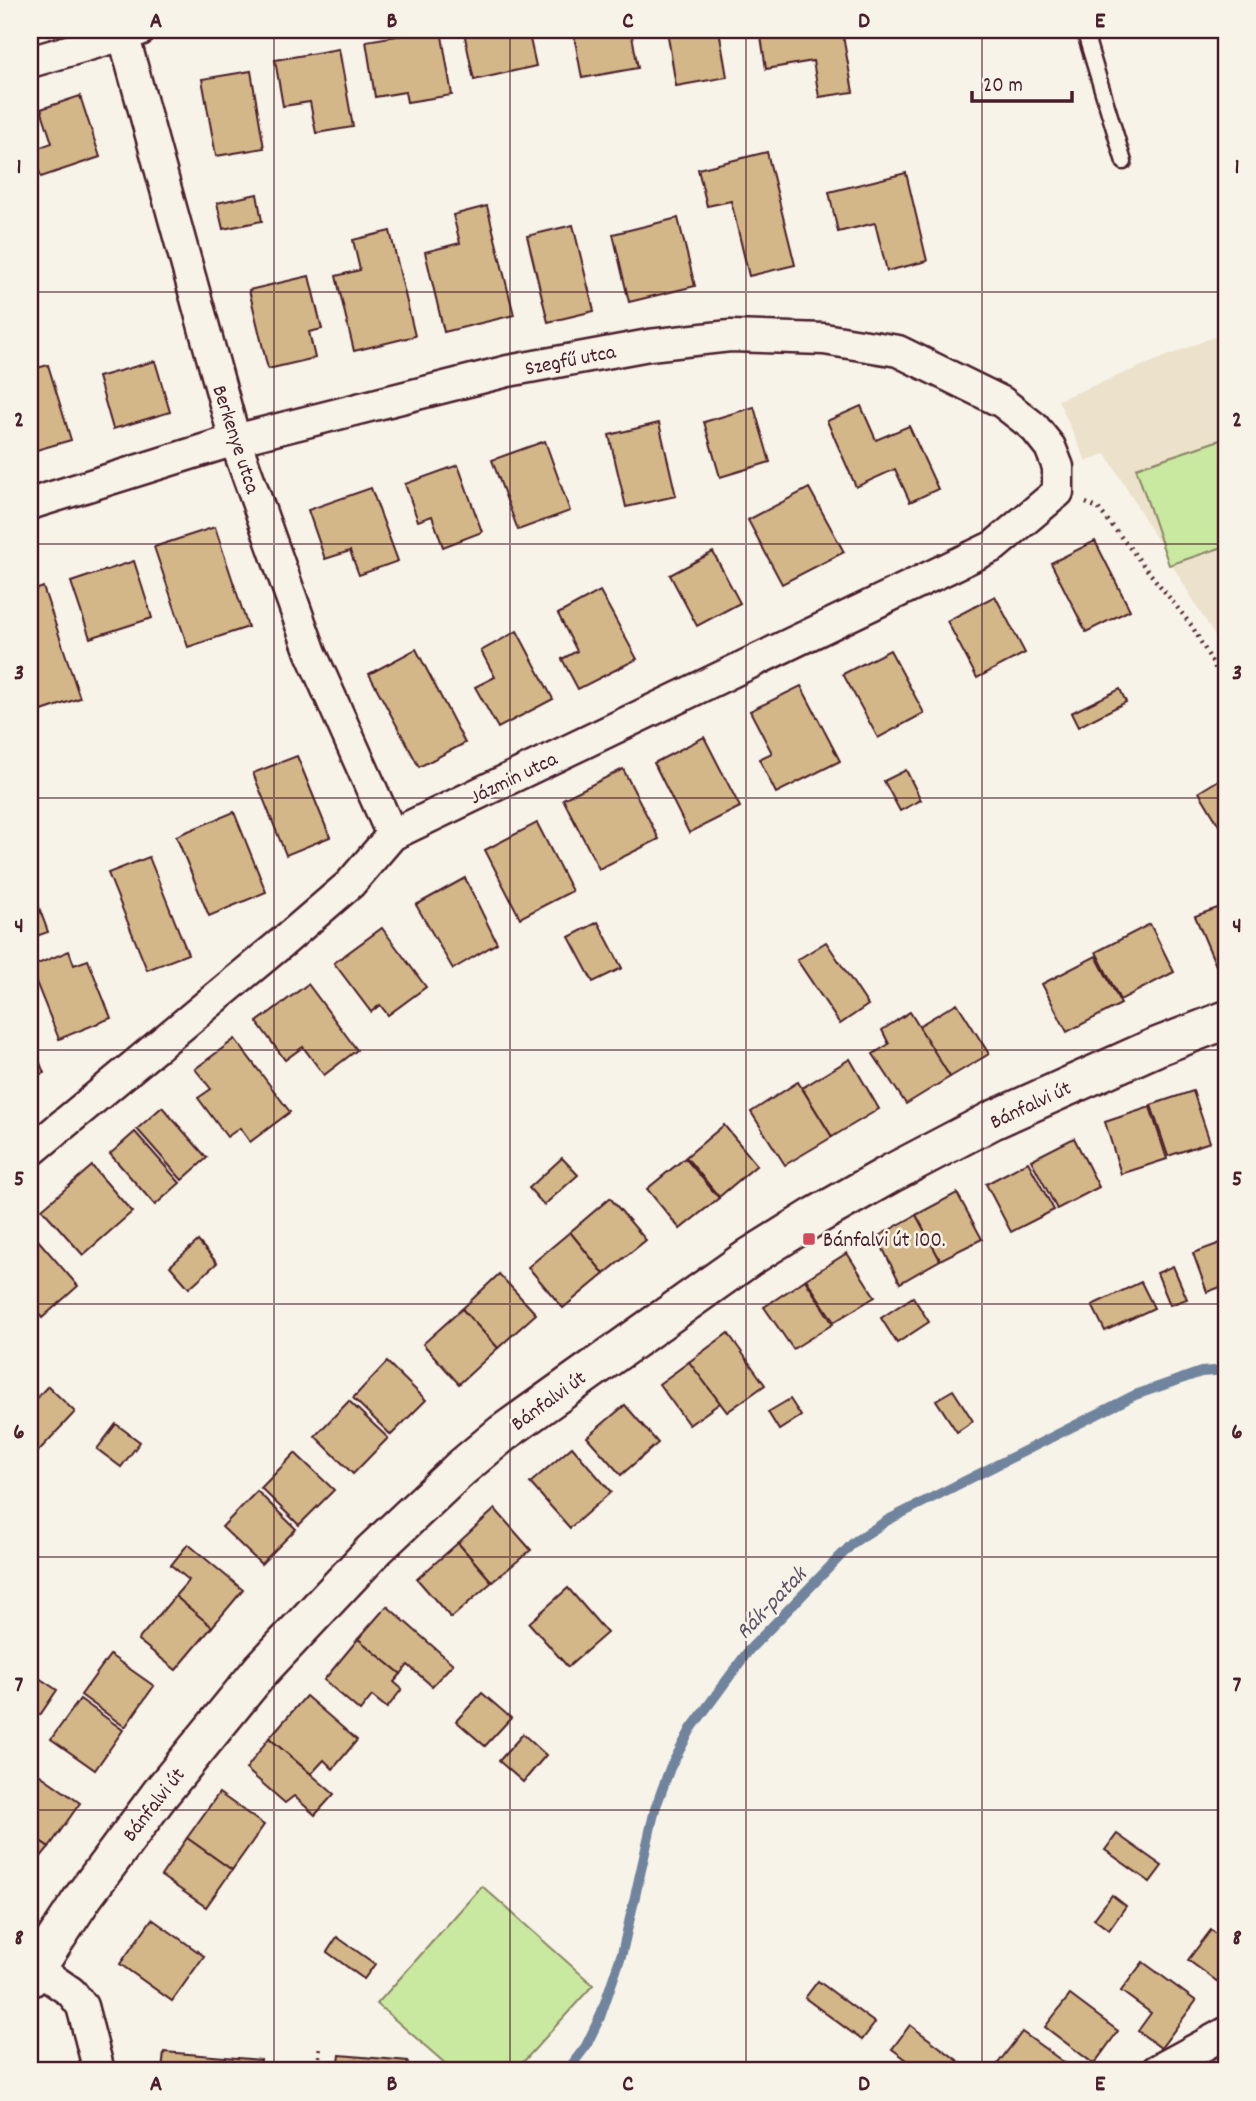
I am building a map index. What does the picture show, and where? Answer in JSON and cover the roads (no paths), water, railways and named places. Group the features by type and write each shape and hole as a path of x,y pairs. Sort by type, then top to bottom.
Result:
{"street":[{"path":"30,62 128,31"},
{"name":"Berkenye utca","path":"128,31 235,439 311,653 392,835"},
{"name":"Szegfű utca","path":"30,504 235,439 508,371 649,345 730,336 824,339 898,351 1002,402 1034,427 1050,447 1058,467 1058,492"},
{"name":"Jázmin utca","path":"30,1152 350,884 392,835 994,546 1058,492"},
{"name":"Bánfalvi út","path":"33,1973 84,1896 160,1794 262,1669 373,1551 460,1469 503,1433 750,1256 814,1217 993,1121 1156,1047 1226,1020"},
{"path":"33,1973 71,1992 82,2006 99,2071"},
{"path":"1156,2071 1226,2033"}],"lane":[{"path":"1084,30 1124,162"}],"waterway":[{"name":"Rák-patak","path":"567,2071 586,2046 600,2017 622,1953 655,1809 670,1768 691,1729 749,1650 854,1542 888,1520 1135,1395 1201,1372 1226,1370"}],"place":[{"name":"Bánfalvi út 100.","path":"809,1239"}]}
